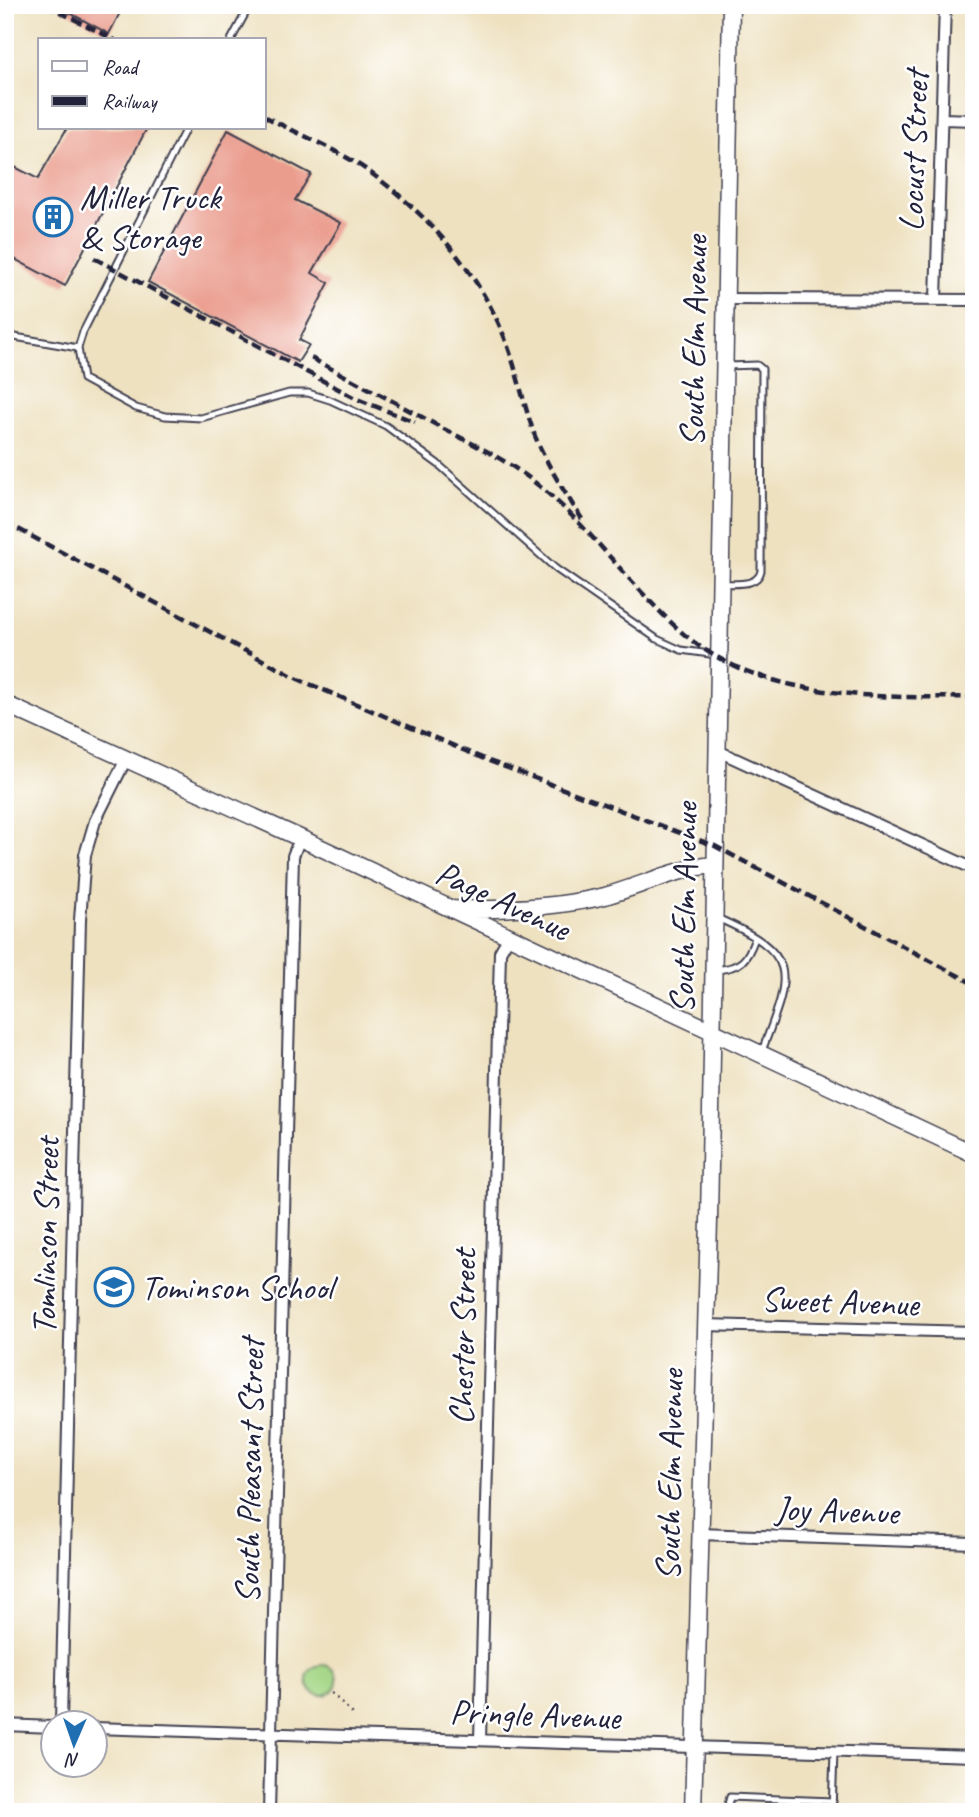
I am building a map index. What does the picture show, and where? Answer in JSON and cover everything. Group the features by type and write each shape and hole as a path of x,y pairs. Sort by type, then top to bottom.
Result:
{"street":[{"name":"South Elm Avenue","path":"693,1812 713,1033 717,655 732,5"},
{"name":"Locust Street","path":"936,299 945,5"},
{"path":"943,119 974,120"},
{"path":"725,299 974,299"},
{"name":"Page Avenue","path":"5,704 300,838 508,938 974,1154"},
{"path":"716,750 974,869"},
{"name":"Tomlinson Street","path":"61,1708 80,920 85,855 95,821 126,759"},
{"name":"South Pleasant Street","path":"268,1812 293,856 300,838"},
{"path":"445,908 506,910 566,904 640,886 697,866 714,865"},
{"name":"Chester Street","path":"481,1740 500,952 508,938"},
{"name":"Sweet Avenue","path":"704,1325 974,1332"},
{"name":"Joy Avenue","path":"699,1534 974,1543"},
{"path":"5,1725 38,1726"},
{"name":"Pringle Avenue","path":"108,1728 974,1756"}],"lane":[{"path":"232,38 250,5"},
{"path":"185,130 78,348 83,379 136,408 165,416 201,418 289,393 307,393 386,426 438,464 556,569 600,601 657,639 681,650 717,655"},
{"path":"5,331 15,337 78,348"},
{"path":"719,584 753,583 761,571 762,369 757,365 724,366"},
{"path":"714,917 755,938 773,952 781,963 786,985 761,1054"},
{"path":"713,971 737,968 748,958 755,938"},
{"path":"832,1812 834,1751"},
{"path":"726,1812 730,1797 833,1801"}],"path":[{"path":"331,1693 353,1714"}],"green space":[{"path":"322,1665 333,1669 337,1680 333,1691 322,1695 311,1691 307,1680 311,1669"}],"building":[{"path":"55,5 124,5 109,34"},
{"name":"Miller Truck & Storage","path":"66,130 146,130 65,286 5,254 5,162 38,179"},
{"path":"228,130 311,174 295,200 341,223 312,273 329,283 299,340 309,345 298,362 148,282"}],"railway":[{"path":"46,5 111,38"},
{"path":"266,117 368,171 408,203 462,262 477,283 501,329 540,447 582,519"},
{"path":"94,258 357,399 415,422"},
{"path":"311,358 489,452 533,481 590,534 677,628 708,652 742,669 779,682 818,690 897,697 974,697"},
{"path":"5,522 298,679 489,761 715,846 974,984"}],"place":[{"name":"Miller Truck & Storage","path":"53,217"},
{"name":"Tominson School","path":"114,1287"}]}
